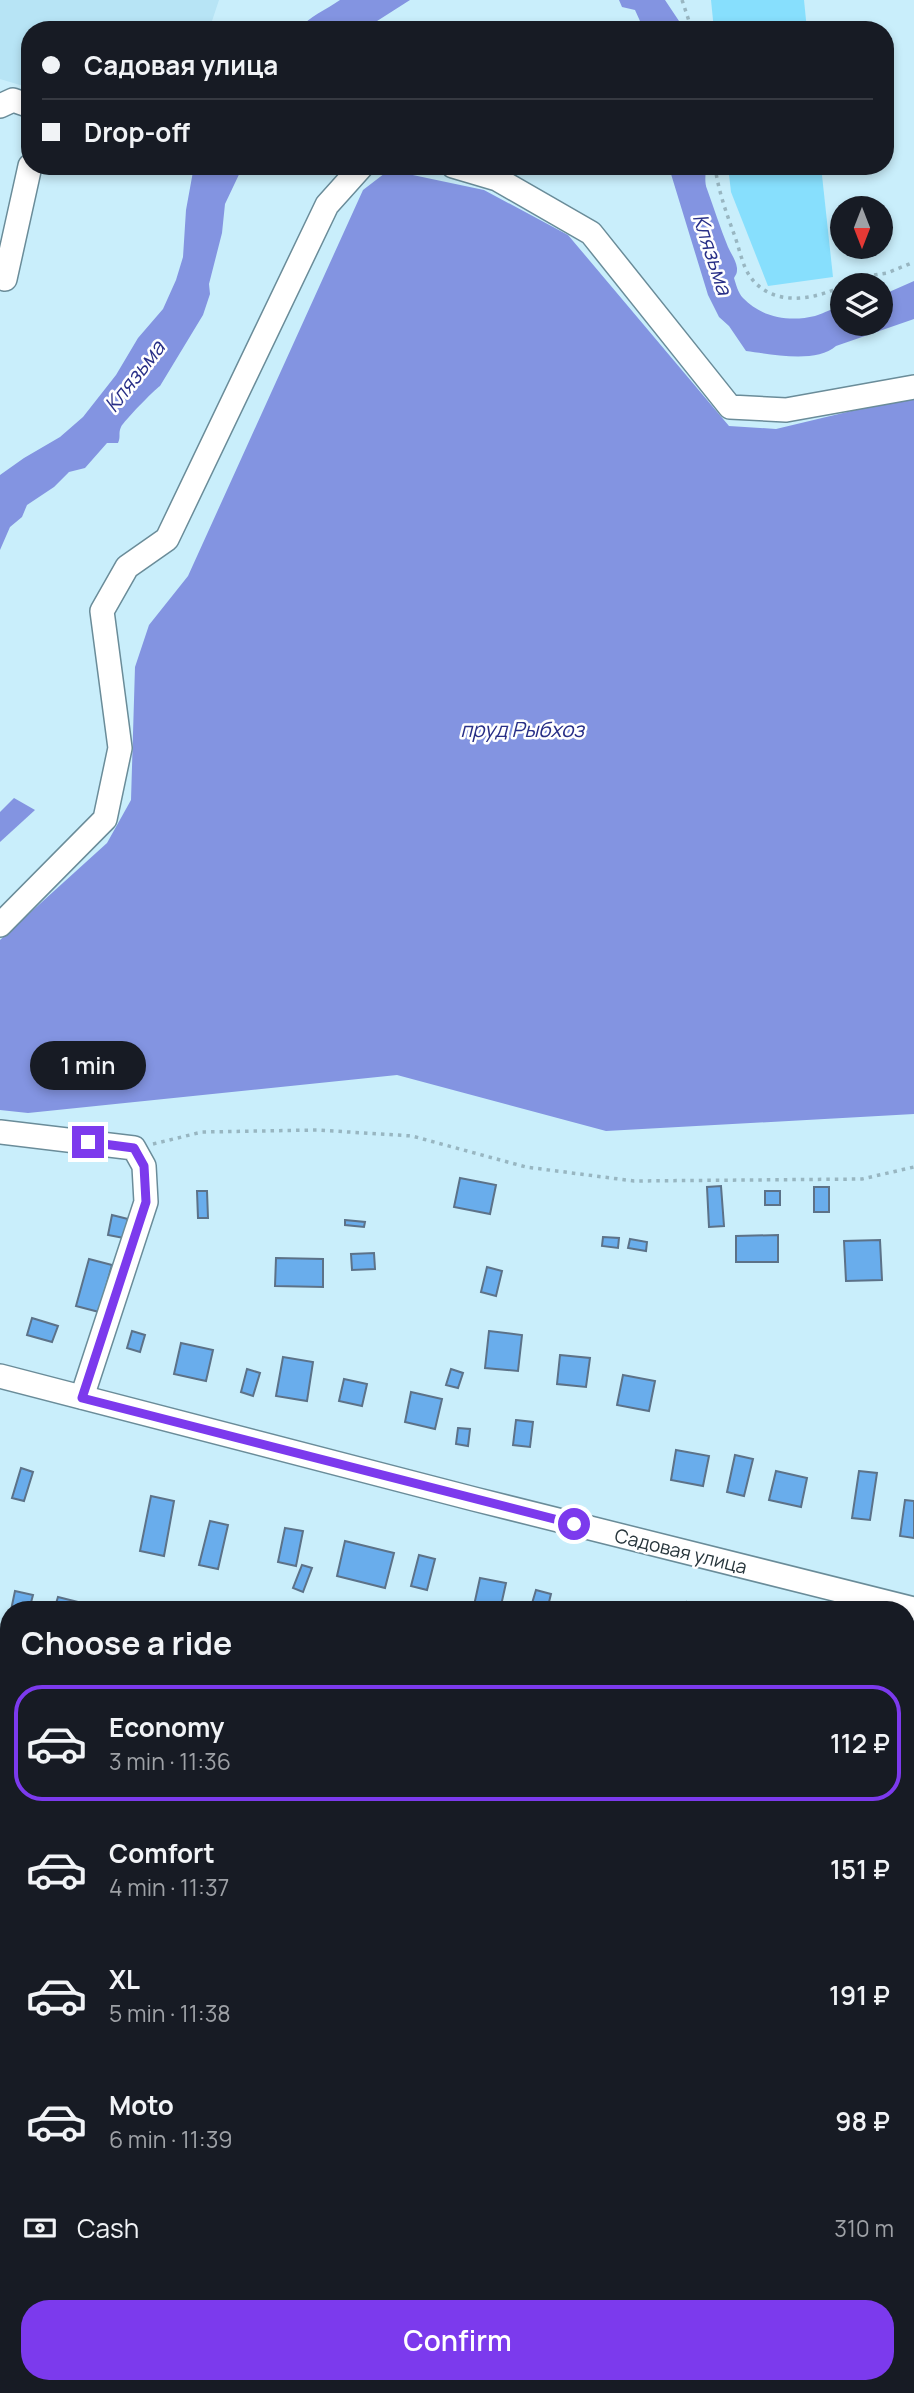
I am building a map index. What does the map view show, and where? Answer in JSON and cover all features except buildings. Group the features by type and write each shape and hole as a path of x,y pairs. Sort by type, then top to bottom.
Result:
{"street":[{"path":"0,106 13,100 21,103"},
{"path":"5,279 28,175"},
{"path":"0,925 105,819 120,748 102,611 127,567 167,539 327,205 354,175"},
{"path":"483,175 497,179 592,233 730,407 786,410 914,387"},
{"path":"0,1132 134,1148 144,1166 146,1202 82,1398"},
{"name":"Садовая улица","path":"0,1376 882,1601"}],"path":[{"path":"682,0 689,21"},
{"path":"716,175 748,275 766,293 799,300 830,292"},
{"path":"887,273 914,262"},
{"path":"134,1148 202,1132 317,1130 412,1136 526,1167 634,1181 862,1179 914,1167"}],"shaded area":[{"path":"0,0 219,0 212,21 21,21 21,85 0,79"},
{"path":"711,0 804,0 806,21 713,21"},
{"path":"729,175 822,175 833,273 830,273 830,277 768,286 731,192"}],"water":[{"path":"340,0 410,0 377,21 308,21"},
{"path":"619,0 665,0 679,21 640,21 635,10 622,7"},
{"name":"Клязьма","path":"192,175 239,175 225,204 222,233 209,284 210,294 203,315 160,386 121,427 118,443 107,443 85,468 69,472 54,487 27,505 22,517 10,527 0,550 0,475 60,437 83,417 116,375 138,338 163,309 183,257 186,210"},
{"name":"пруд Рыбхоз","path":"382,175 413,175 484,190 568,235 729,426 776,429 914,396 914,1114 606,1131 397,1075 28,1113 0,1110 0,940 107,843 131,800 135,667 149,625 188,576 363,190"},
{"name":"Клязьма","path":"671,175 705,175 706,186 736,265 734,278 737,288 751,305 777,317 796,319 830,310 830,336 865,336 817,355 793,356 746,351 729,326 719,317 708,295"},
{"path":"914,281 914,319 893,326 893,290"},
{"path":"14,798 35,810 0,842 0,812"}],"route":[{"path":"88,1142 134,1148 144,1166 146,1202 82,1398 574,1524"}]}
